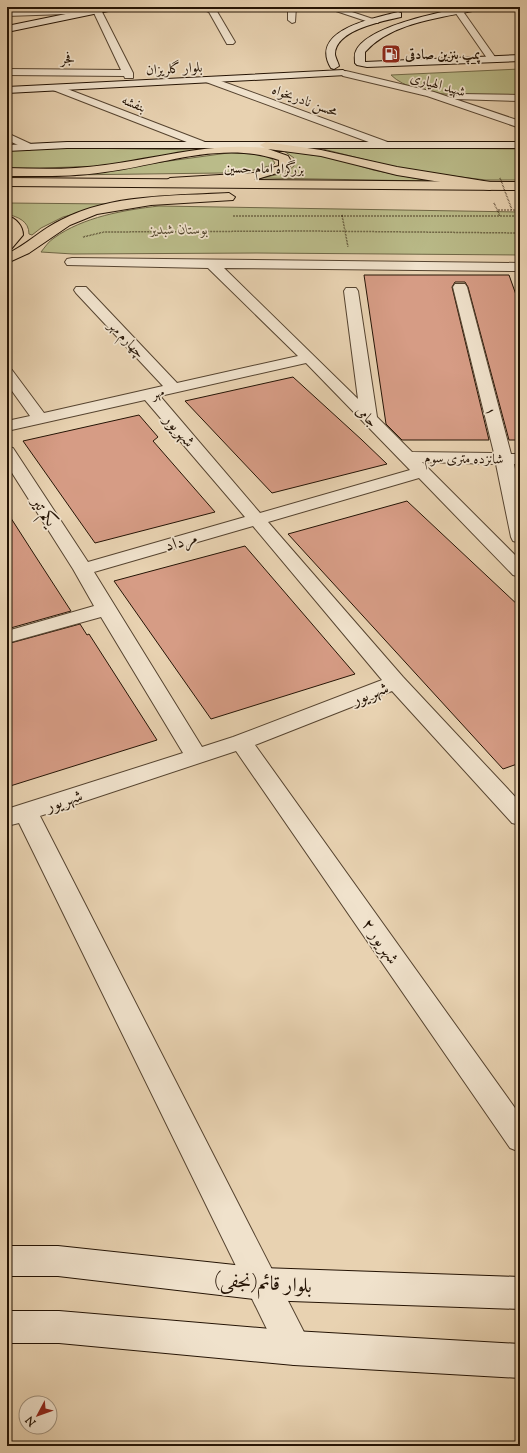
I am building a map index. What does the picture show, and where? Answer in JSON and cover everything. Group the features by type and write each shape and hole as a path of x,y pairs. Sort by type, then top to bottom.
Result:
{"main road":[{"path":"253,144 288,147 397,171 496,182"},
{"path":"7,172 64,172 102,169 193,154 232,150 265,151 284,158 286,163 283,168 262,175 160,182"},
{"name":"بزرگراه امام حسین","path":"7,182 496,182 520,186"},
{"name":"بزرگراه امام حسین","path":"102,197 245,197"},
{"path":"7,259 29,247 57,225 90,212 145,203 229,197"},
{"path":"7,220 16,228 17,235 7,245"}],"street":[{"path":"60,7 71,11"},
{"path":"7,29 114,7"},
{"path":"202,7 212,10 230,42"},
{"path":"292,7 292,20"},
{"path":"328,7 375,21"},
{"path":"478,7 381,33 361,49 358,57 367,66 520,65"},
{"path":"7,13 97,10"},
{"path":"97,10 129,75"},
{"path":"367,66 365,74 341,67 331,51 335,41 348,31 375,21 411,12"},
{"path":"459,12 492,59"},
{"path":"341,67 520,58"},
{"name":"بلوار گلریزان","path":"7,81 341,67"},
{"name":"بلوار گلریزان","path":"7,90 210,80 341,67"},
{"name":"شهید الهیاری","path":"341,67 430,94 520,125"},
{"name":"فجر","path":"7,72 129,75"},
{"name":"محسن نادریخواه","path":"210,80 389,146"},
{"name":"بنفشه","path":"57,88 201,144"},
{"path":"430,94 460,97 520,98"},
{"path":"7,136 29,147"},
{"path":"7,148 67,144 389,146 520,145"},
{"path":"72,262 520,267"},
{"name":"جامی","path":"212,264 309,358 520,571"},
{"name":"۱","path":"460,287 512,459 520,536"},
{"name":"چهارم مهر","path":"81,290 173,388"},
{"path":"351,291 369,418"},
{"name":"مهر","path":"7,426 39,417 309,358"},
{"path":"7,373 39,417"},
{"name":"شهریور","path":"16,815 241,742 396,682 149,394"},
{"name":"یکم تیر","path":"7,452 83,569"},
{"name":"شانزده متری سوم","path":"408,457 512,459"},
{"name":"مرداد","path":"83,569 422,472"},
{"path":"83,569 197,757"},
{"path":"7,637 106,609"},
{"path":"396,682 517,811"},
{"name":"شهریور ۲","path":"241,742 520,1139"},
{"path":"16,815 262,1284 294,1348"},
{"name":"بلوار قائم(نجفی)","path":"7,1261 58,1261 262,1284 520,1293"},
{"path":"7,1327 59,1327 294,1348 520,1361"}],"path":[{"path":"496,182 512,210"},
{"path":"500,216 498,210 520,210"},
{"path":"342,215 344,232 350,254"},
{"path":"226,216 520,216"},
{"path":"93,230 82,237 104,232 520,233"}],"green space":[{"path":"520,69 520,95 471,96 434,93 417,89 402,83 391,75"},
{"path":"315,147 520,149 520,180 486,180 410,171"},
{"path":"76,148 204,150 106,166 7,169 7,150"},
{"path":"284,151 335,158 373,170 429,181 261,178 285,173 294,166 294,158"},
{"path":"228,153 261,154 272,159 275,163 273,165 254,170 222,173 66,175"},
{"path":"7,203 112,204 63,217 41,228 32,235 29,234 27,226 22,220 7,214"},
{"name":"بوستان شبدیز","path":"159,206 520,212 520,255 257,253 73,254 41,252 52,239 78,225 118,212"}],"building":[{"path":"364,275 509,275 520,306 520,440 509,440 468,287 465,282 455,282 452,287 489,440 402,440 386,424"},
{"path":"293,377 387,464 272,493 185,401"},
{"path":"139,415 158,437 153,441 215,512 95,543 23,441"},
{"path":"407,501 520,607 520,763 503,769 288,534"},
{"path":"7,512 34,554 71,611 7,629"},
{"path":"245,546 355,674 211,719 114,581"},
{"path":"80,624 87,635 89,634 157,740 7,787 7,644"}],"place":[{"name":"پمپ بنزین صادقی","path":"391,54"}]}
